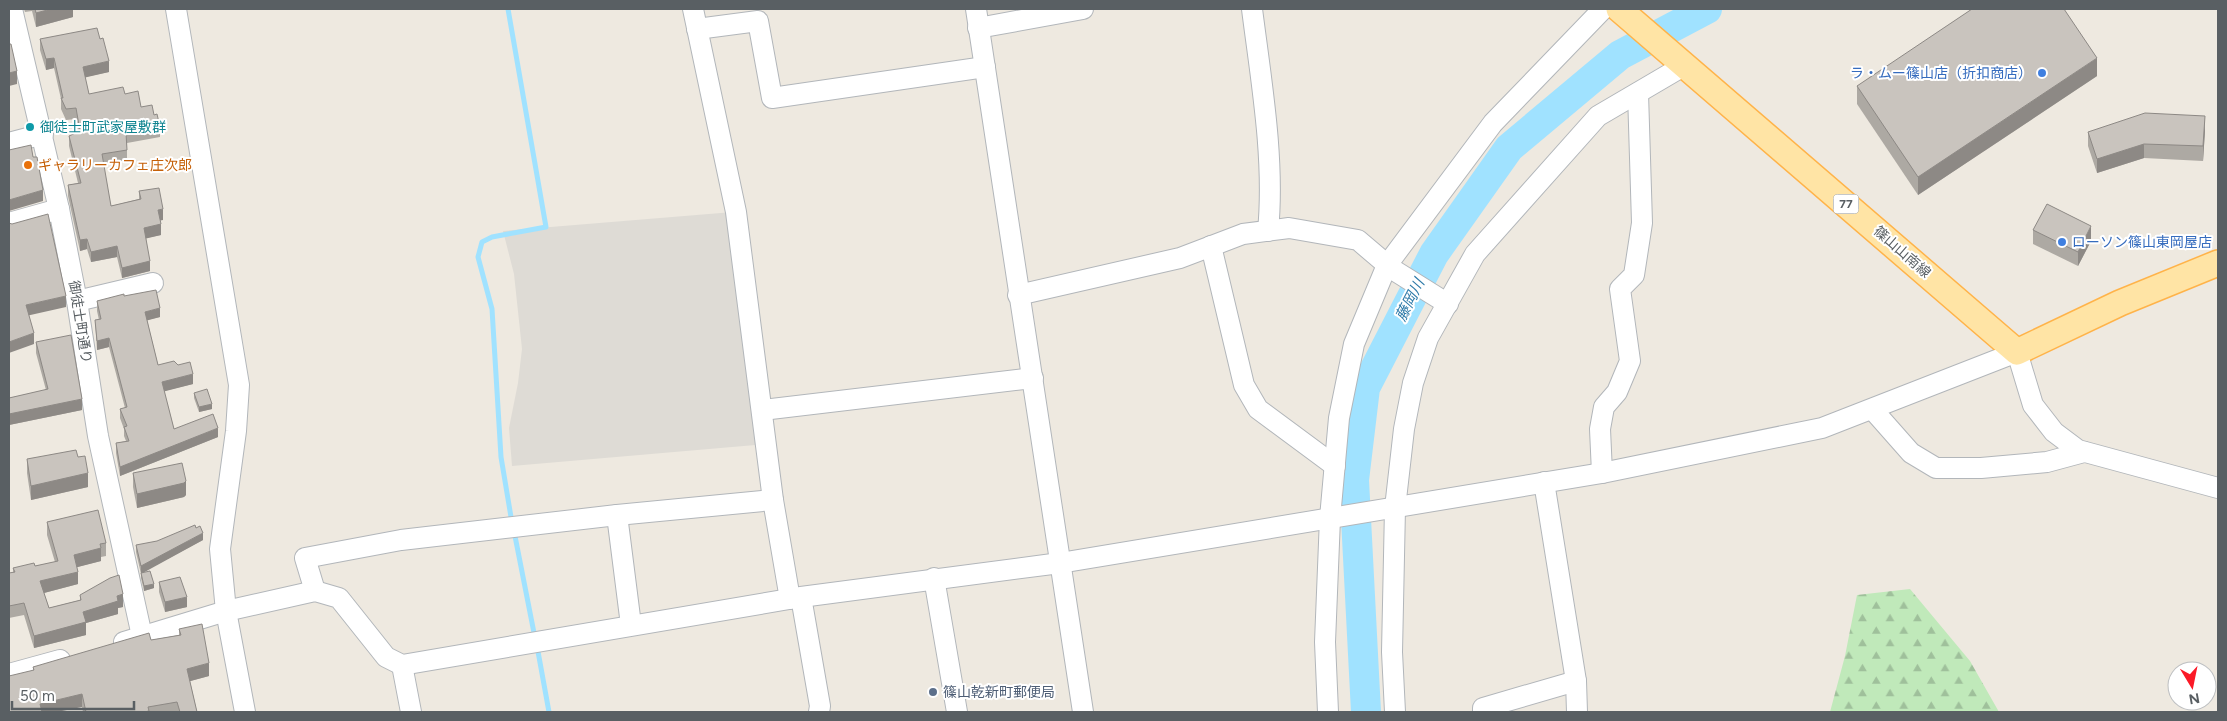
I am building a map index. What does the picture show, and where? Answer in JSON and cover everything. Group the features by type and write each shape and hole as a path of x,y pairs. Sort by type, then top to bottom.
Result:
{"main road":[{"name":"篠山山南線","path":"1615,10 1680,61 2017,352"},
{"path":"2017,352 2120,303 2218,263"}],"street":[{"name":"御徒士町通り","path":"12,9 43,134 59,209 77,301 98,436 142,636"},
{"path":"176,9 239,385 236,432 220,549 226,611 245,712"},
{"path":"693,9 736,212 773,500 820,706 819,712"},
{"path":"1083,9 977,18 1083,712"},
{"path":"1252,9 1264,102 1271,206 1268,231"},
{"path":"1328,712 1325,642 1334,518 1338,418 1354,344 1390,267 1493,123 1615,10"},
{"path":"697,29 758,20 772,98 985,67"},
{"path":"1395,712 1389,509 1413,383 1428,338 1444,301 1475,254 1598,116 1638,94 1680,61"},
{"path":"1602,473 1600,429 1604,407 1617,392 1630,361 1620,289 1634,275 1642,223 1638,94"},
{"path":"9,143 43,134"},
{"path":"9,223 59,209"},
{"path":"1018,294 1180,258 1243,234 1289,228 1311,230 1358,240 1390,267 1444,301"},
{"path":"1211,246 1244,385 1258,409 1335,466"},
{"path":"77,301 153,283"},
{"path":"104,647 226,611 315,591 339,598 386,657 402,665 795,598 934,578 1060,563 1602,473 1822,428 1873,410 2017,352 2034,405 2054,432 2078,450 2218,488"},
{"path":"762,410 1033,378"},
{"path":"1873,410 1911,453 1936,468 1981,468 2047,462 2084,452"},
{"path":"1544,482 1576,681 1577,712"},
{"path":"315,591 306,558 401,540 617,514 773,500"},
{"path":"617,514 632,625"},
{"path":"934,578 957,712"},
{"path":"9,674 75,655"},
{"path":"402,665 411,712"},
{"path":"1483,712 1483,708 1515,707 1576,681"}],"shaded area":[{"path":"733,212 767,444 512,466 509,428 518,383 522,349 514,274 503,231"}],"green space":[{"path":"1910,589 1970,661 1999,712 1830,712 1845,656 1857,595"}],"building":[{"path":"35,9 51,9 36,13"},
{"path":"1972,9 2064,9 2097,58 1918,177 1857,86"},
{"path":"97,28 100,39 103,38 109,61 83,67 89,94 123,87 125,94 138,91 141,107 152,105 154,115 157,114 160,127 126,133 127,150 102,154 111,206 141,199 139,191 159,188 163,209 158,210 161,224 144,228 150,261 122,268 117,246 91,252 87,239 80,240 68,185 81,183 69,136 80,131 76,108 66,109 61,98 63,98 54,58 46,59 40,39"},
{"path":"9,44 11,44 17,71 9,73"},
{"path":"2145,113 2205,116 2203,146 2144,144 2097,159 2088,132"},
{"path":"31,145 33,157 37,157 43,190 9,200 9,150"},
{"path":"2047,204 2091,226 2078,252 2033,230"},
{"path":"48,214 66,296 26,305 34,333 9,342 9,223 12,224"},
{"path":"156,290 160,308 145,312 158,365 174,361 178,365 190,362 193,374 162,382 174,429 213,414 218,428 120,467 116,443 129,441 124,427 127,426 120,409 127,407 109,338 97,341 95,320 101,319 97,301 124,294 124,296"},
{"path":"71,335 82,399 9,414 9,398 48,389 36,342"},
{"path":"207,389 212,404 199,407 194,393"},
{"path":"76,450 78,457 85,456 88,473 31,486 27,459"},
{"path":"182,463 186,481 184,483 137,494 133,473"},
{"path":"98,510 106,543 100,544 101,548 74,555 78,572 40,581 49,608 81,600 80,595 119,575 123,594 117,596 118,601 83,612 86,622 34,636 24,603 9,606 9,573 15,572 13,568 34,563 35,566 58,561 47,522"},
{"path":"195,525 196,528 200,526 203,533 141,566 136,545 157,541"},
{"path":"150,571 154,584 144,586 141,573"},
{"path":"180,577 187,597 165,602 159,582"},
{"path":"202,624 209,663 187,669 197,712 180,712 177,702 148,707 149,711 144,712 86,712 82,694 40,704 42,712 9,712 9,676 34,670 33,667 149,633 151,640 181,635 179,629"}],"waterway":[{"path":"508,9 546,227 492,237 482,242 478,257 492,309 501,457 512,523"},
{"name":"藤岡川","path":"1366,712 1354,480 1365,388 1434,254 1509,148 1620,55 1707,9"},
{"path":"514,531 535,638"},
{"path":"537,646 549,712"}],"place":[{"name":"ラ・ムー篠山店（折扣商店）","path":"2042,73"},
{"name":"御徒士町武家屋敷群","path":"30,127"},
{"name":"ギャラリーカフェ庄次郎","path":"28,165"},
{"name":"ローソン篠山東岡屋店","path":"2062,242"},
{"name":"篠山乾新町郵便局","path":"933,692"}]}
